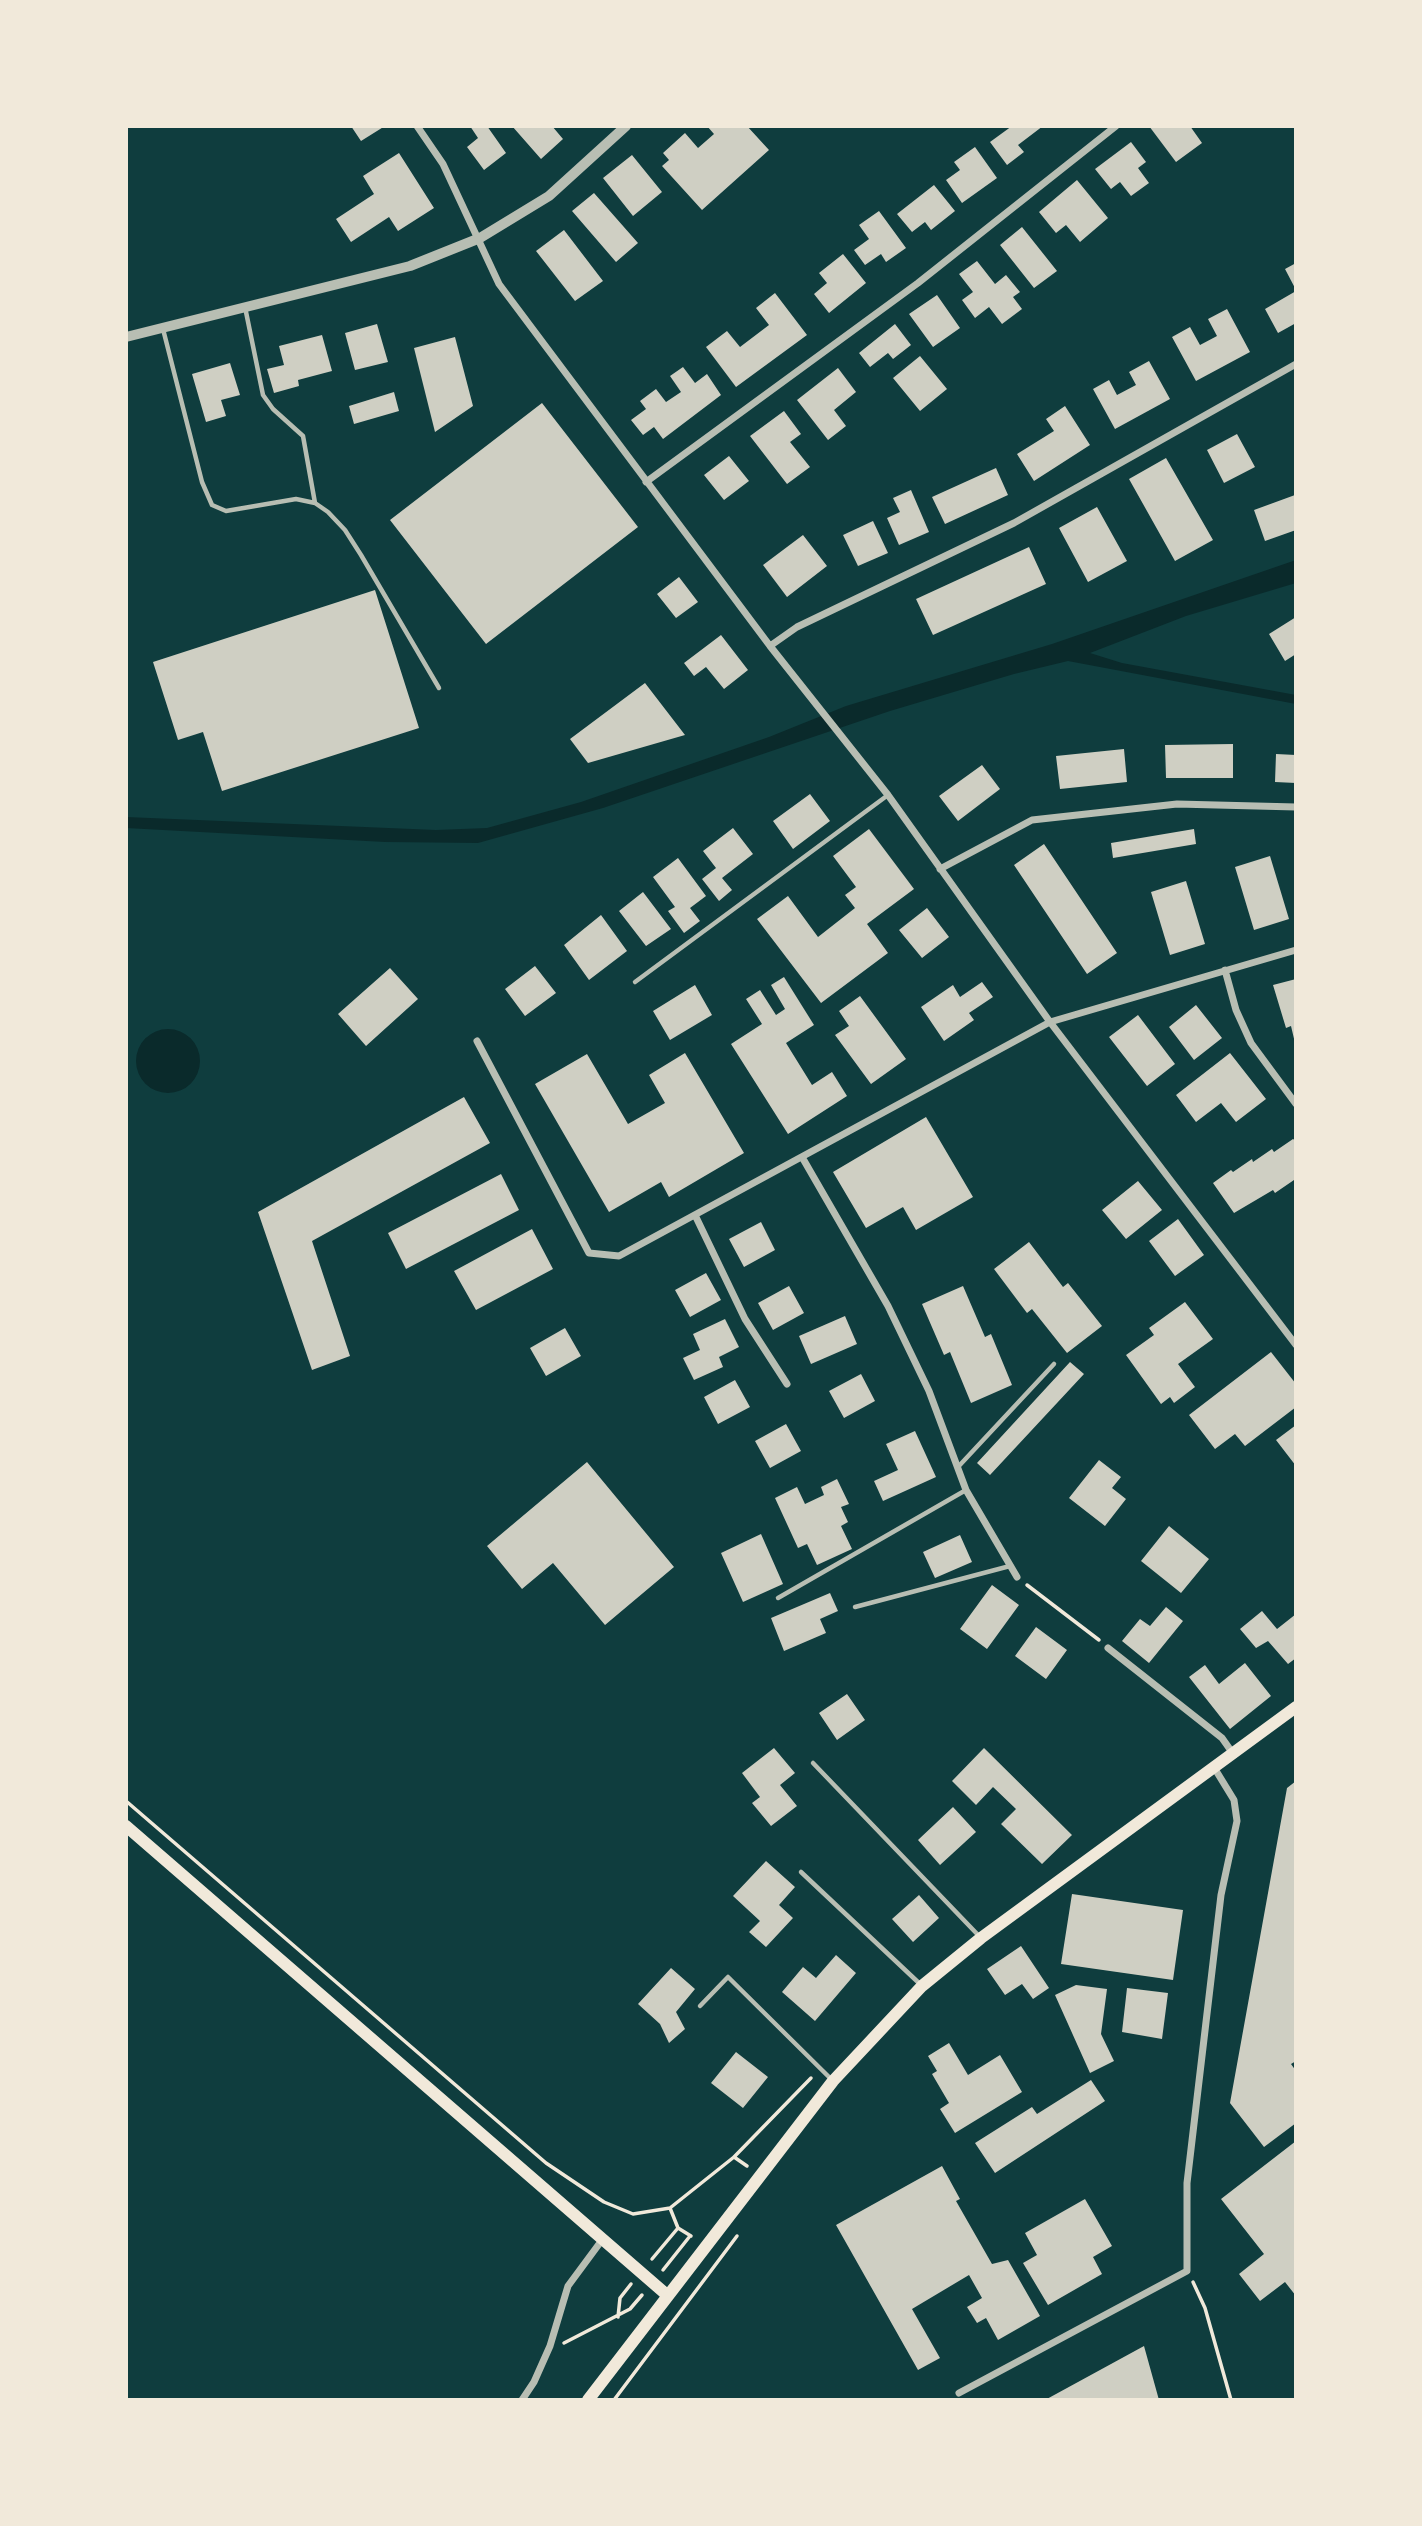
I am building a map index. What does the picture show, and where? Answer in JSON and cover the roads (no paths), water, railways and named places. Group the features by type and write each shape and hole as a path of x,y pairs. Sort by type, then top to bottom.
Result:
{"main road":[{"path":"588,2400 832,2081 922,1986 981,1938 1296,1707"},
{"path":"126,1826 667,2295"}],"street":[{"path":"417,126 443,164 480,238 499,284 808,696 888,795 1051,1022 1296,1345"},
{"path":"126,337 410,266 480,238 549,196 626,126"},
{"path":"646,482 918,283 1116,126"},
{"path":"770,646 797,627 1014,523 1296,365"},
{"path":"940,869 1032,820 1177,804 1296,807"},
{"path":"477,1041 589,1253 619,1256 1051,1022 1296,950"},
{"path":"1225,970 1236,1010 1251,1043 1296,1104"},
{"path":"802,1157 888,1306 929,1391 967,1490 1017,1577"},
{"path":"695,1215 745,1319 787,1384"},
{"path":"1108,1648 1222,1738 1234,1755"},
{"path":"959,2393 1187,2271 1187,2183 1221,1895 1237,1821 1234,1800 1215,1769"},
{"path":"522,2400 534,2382 550,2346 568,2286 602,2240"}],"lane":[{"path":"244,306 263,395 273,409 303,436 316,503"},
{"path":"163,327 202,482 212,505 226,511 296,499 316,503 345,530 439,688"},
{"path":"635,982 888,795"},
{"path":"958,1467 1054,1364"},
{"path":"778,1598 967,1490"},
{"path":"855,1607 1010,1565"},
{"path":"813,1763 981,1938"},
{"path":"801,1872 922,1986"},
{"path":"700,2006 728,1977 832,2081"}],"water":[{"path":"1296,560 1296,583 1186,616 1090,653 1122,663 1296,695 1296,704 1068,661 890,711 603,808 478,843 385,842 126,828 126,817 436,830 487,828 581,802 769,737 846,706 1052,644"},
{"path":"162,1029 174,1029 191,1038 198,1049 198,1073 191,1084 174,1093 162,1093 150,1088 141,1079 136,1067 136,1055 141,1043 150,1034"}]}
